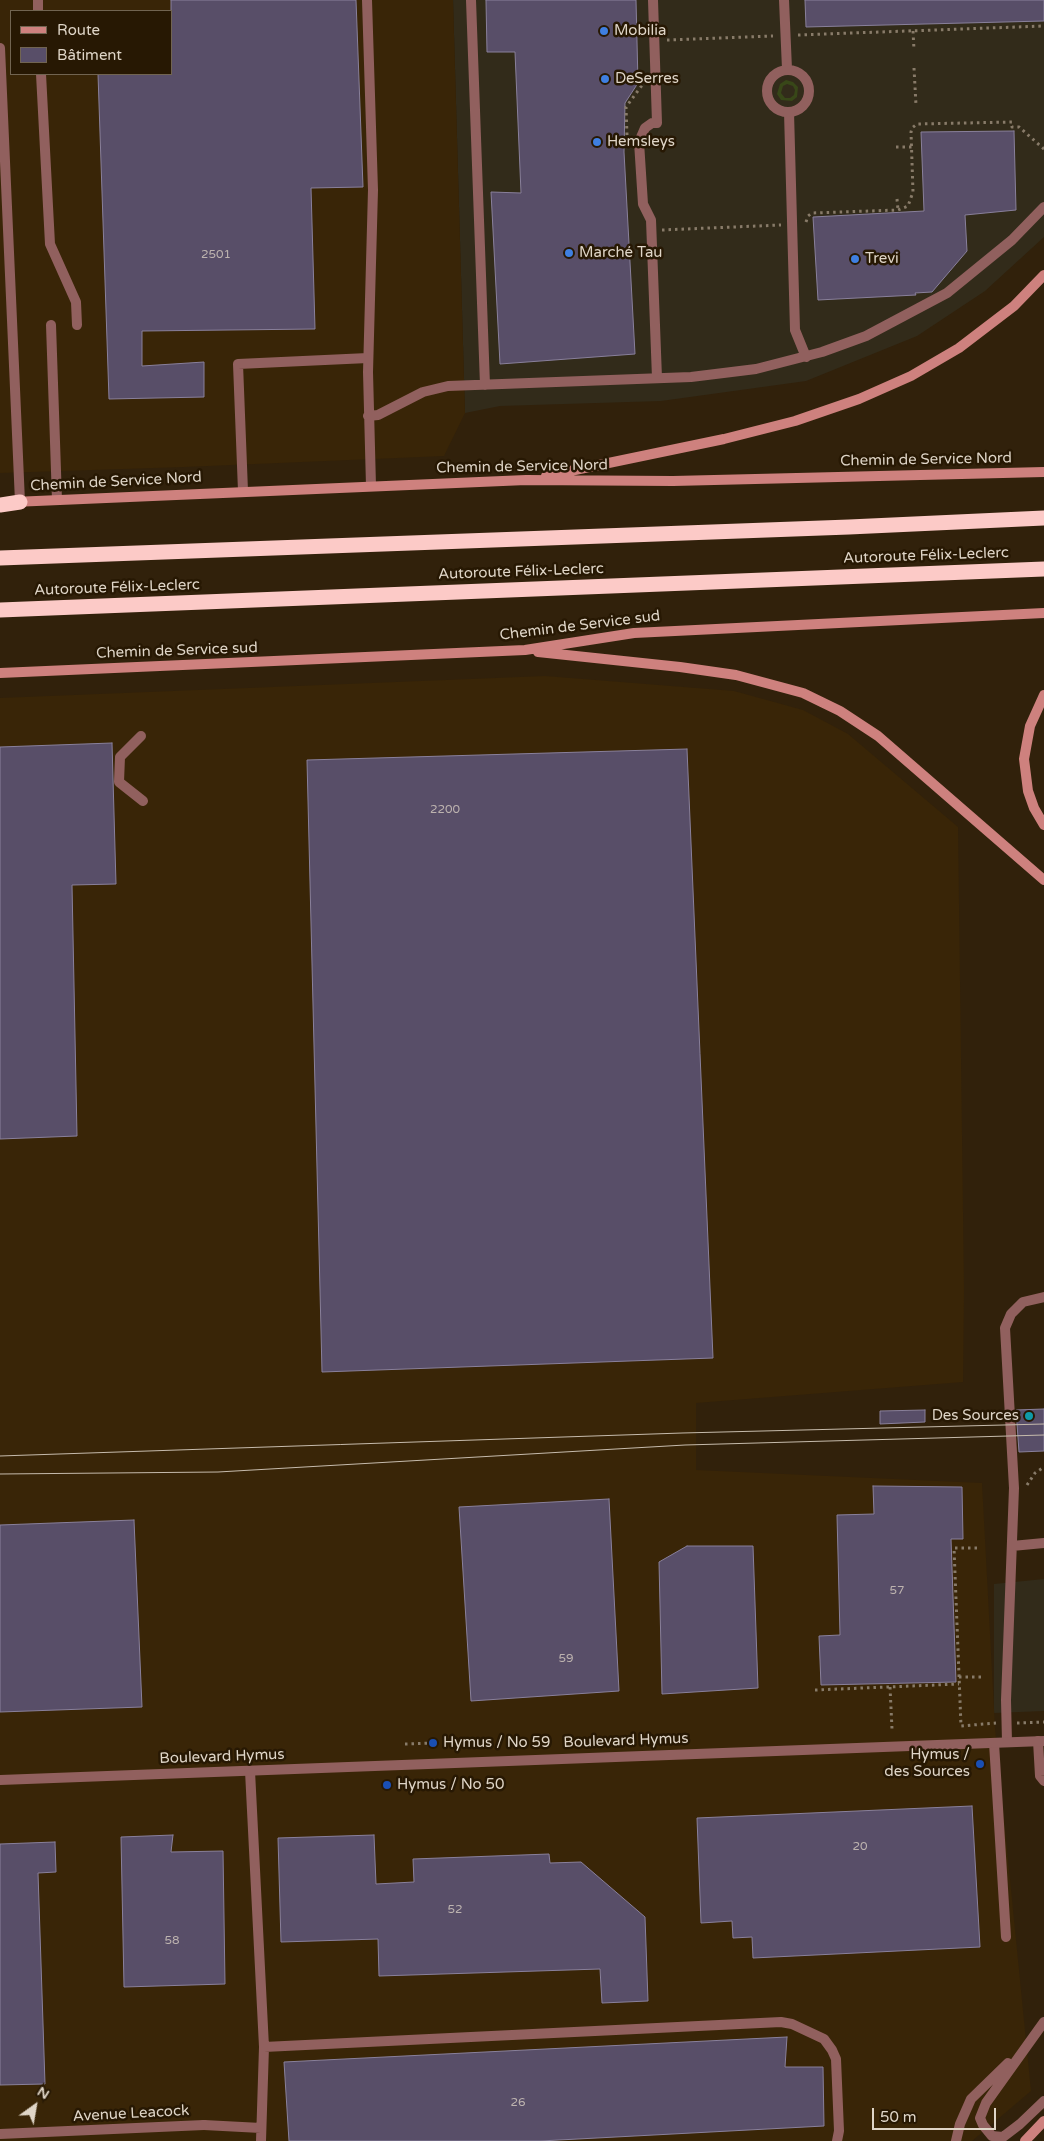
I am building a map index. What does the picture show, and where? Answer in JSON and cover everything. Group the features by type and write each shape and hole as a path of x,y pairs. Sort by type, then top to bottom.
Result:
{"highway":[{"path":"0,503 20,502"},
{"path":"0,558 1044,518"},
{"name":"Autoroute Félix-Leclerc","path":"0,610 1044,569"}],"main road":[{"path":"526,480 731,437 795,421 866,396 911,376 959,348 1014,306 1044,274"},
{"name":"Chemin de Service Nord","path":"20,502 526,480 673,481 1044,472"},
{"name":"Chemin de Service sud","path":"0,673 525,650 634,632 1044,613"},
{"path":"525,650 736,675 804,693 840,711 878,736 1044,880"},
{"path":"1044,695 1030,726 1024,759 1028,791 1034,808 1044,825"},
{"path":"1025,2141 1044,2121"}],"street":[{"path":"367,0 373,190 368,358 371,486"},
{"path":"471,0 485,385"},
{"path":"653,0 657,123 652,123 644,128 639,142 643,204 651,220 657,378"},
{"path":"784,0 787,69"},
{"path":"0,48 18,414 20,502"},
{"path":"787,69 800,72 808,83 810,90 806,103 801,108 789,112 775,108 770,102 767,88 773,75 787,69"},
{"path":"42,75 50,244 76,302 77,325"},
{"path":"789,112 796,330 806,357"},
{"path":"368,416 378,415 423,392 437,388 733,373 806,357 866,336 929,304 976,271 1012,240 1044,207"},
{"path":"50,325 57,500"},
{"path":"243,491 238,364 368,358"},
{"path":"141,736 120,757 119,782 143,801"},
{"path":"1007,1742 1006,1700 1014,1488 1005,1328 1011,1314 1023,1302 1044,1297"},
{"path":"1012,1546 1044,1543"},
{"path":"1041,1741 1040,1776 1044,1781"},
{"name":"Boulevard Hymus","path":"0,1780 1041,1741"},
{"path":"994,1743 1006,1937"},
{"path":"250,1771 264,2047 261,2141"},
{"path":"264,2047 781,2022 792,2024 824,2039 832,2050 836,2059 839,2131 837,2141"},
{"path":"1044,2022 1022,2051 982,2111 980,2118 992,2136 1003,2137 1044,2101"},
{"path":"956,2141 960,2124 971,2099 1022,2051"},
{"name":"Avenue Leacock","path":"0,2134 204,2125 261,2128"}],"path":[{"path":"798,35 1044,26"},
{"path":"913,31 914,50"},
{"path":"666,40 774,36"},
{"path":"914,68 916,105"},
{"path":"806,225 808,216 812,213 898,210 908,206 913,192 911,132 912,128 917,124 1012,122 1012,127 1019,127 1044,148"},
{"path":"896,147 912,147"},
{"path":"897,199 898,210"},
{"path":"662,230 782,225"},
{"path":"961,1726 954,1548 977,1548"},
{"path":"959,1678 983,1677"},
{"path":"814,1690 959,1684"},
{"path":"890,1687 892,1729"},
{"path":"405,1744 433,1744"}],"shaded area":[{"path":"0,0 453,0 465,413 444,456 0,473"},
{"path":"453,0 1044,0 1044,237 985,291 917,336 806,381 661,401 500,406 465,413"},
{"path":"545,676 734,691 803,710 848,734 958,827 964,1290 963,1382 696,1403 696,1470 982,1483 995,1728 1031,2091 972,2141 0,2141 0,698"},
{"path":"1044,1579 1044,1711 994,1713 994,1584"}],"green space":[{"path":"786,80 793,82 798,87 797,97 792,101 781,100 777,94 780,84","holes":["787,84 793,86 795,90 794,95 790,98 785,98 781,93 783,86"]}],"building":[{"path":"171,0 356,0 363,187 311,188 315,329 142,331 142,366 204,362 204,397 109,399 98,75 172,75"},
{"path":"486,0 636,0 638,83 625,103 624,152 635,354 500,364 491,192 521,193 515,52 487,52"},
{"path":"805,0 1044,0 1044,21 806,27"},
{"path":"1014,131 1016,210 965,215 967,251 932,292 915,293 916,295 818,300 813,217 924,211 921,132"},
{"path":"112,743 116,884 72,885 77,1136 0,1139 0,747"},
{"path":"687,749 713,1358 322,1372 307,760"},
{"path":"1044,1409 1044,1451 1019,1452 1016,1410"},
{"path":"925,1410 925,1422 880,1424 880,1411"},
{"path":"873,1486 962,1487 963,1539 951,1539 956,1682 821,1685 819,1636 840,1635 837,1515 874,1514"},
{"path":"609,1499 619,1691 471,1701 459,1507"},
{"path":"134,1520 142,1707 0,1712 0,1525"},
{"path":"687,1546 753,1546 758,1688 662,1694 659,1562"},
{"path":"972,1806 980,1947 753,1958 752,1937 733,1938 732,1921 701,1923 697,1818"},
{"path":"173,1835 171,1852 223,1851 225,1984 124,1987 121,1837"},
{"path":"374,1835 376,1884 414,1882 413,1859 549,1854 550,1863 581,1862 645,1917 648,2001 602,2003 600,1969 379,1976 378,1939 281,1942 278,1838"},
{"path":"55,1842 56,1872 38,1873 45,2084 0,2085 0,1844"},
{"path":"787,2037 785,2067 823,2067 824,2126 540,2141 289,2141 284,2062"}],"tram line":[{"path":"0,1456 682,1433 1044,1424"},
{"path":"0,1474 218,1472 685,1445 1044,1435"}],"place":[{"name":"Mobilia","path":"604,31"},
{"name":"DeSerres","path":"605,79"},
{"name":"Hemsleys","path":"597,142"},
{"name":"Marché Tau","path":"569,253"},
{"name":"Trevi","path":"855,259"},
{"name":"Des Sources","path":"1029,1416"},
{"name":"Hymus / No 59","path":"433,1743"},
{"name":"Hymus / des Sources","path":"980,1764"},
{"name":"Hymus / No 50","path":"387,1785"}]}
